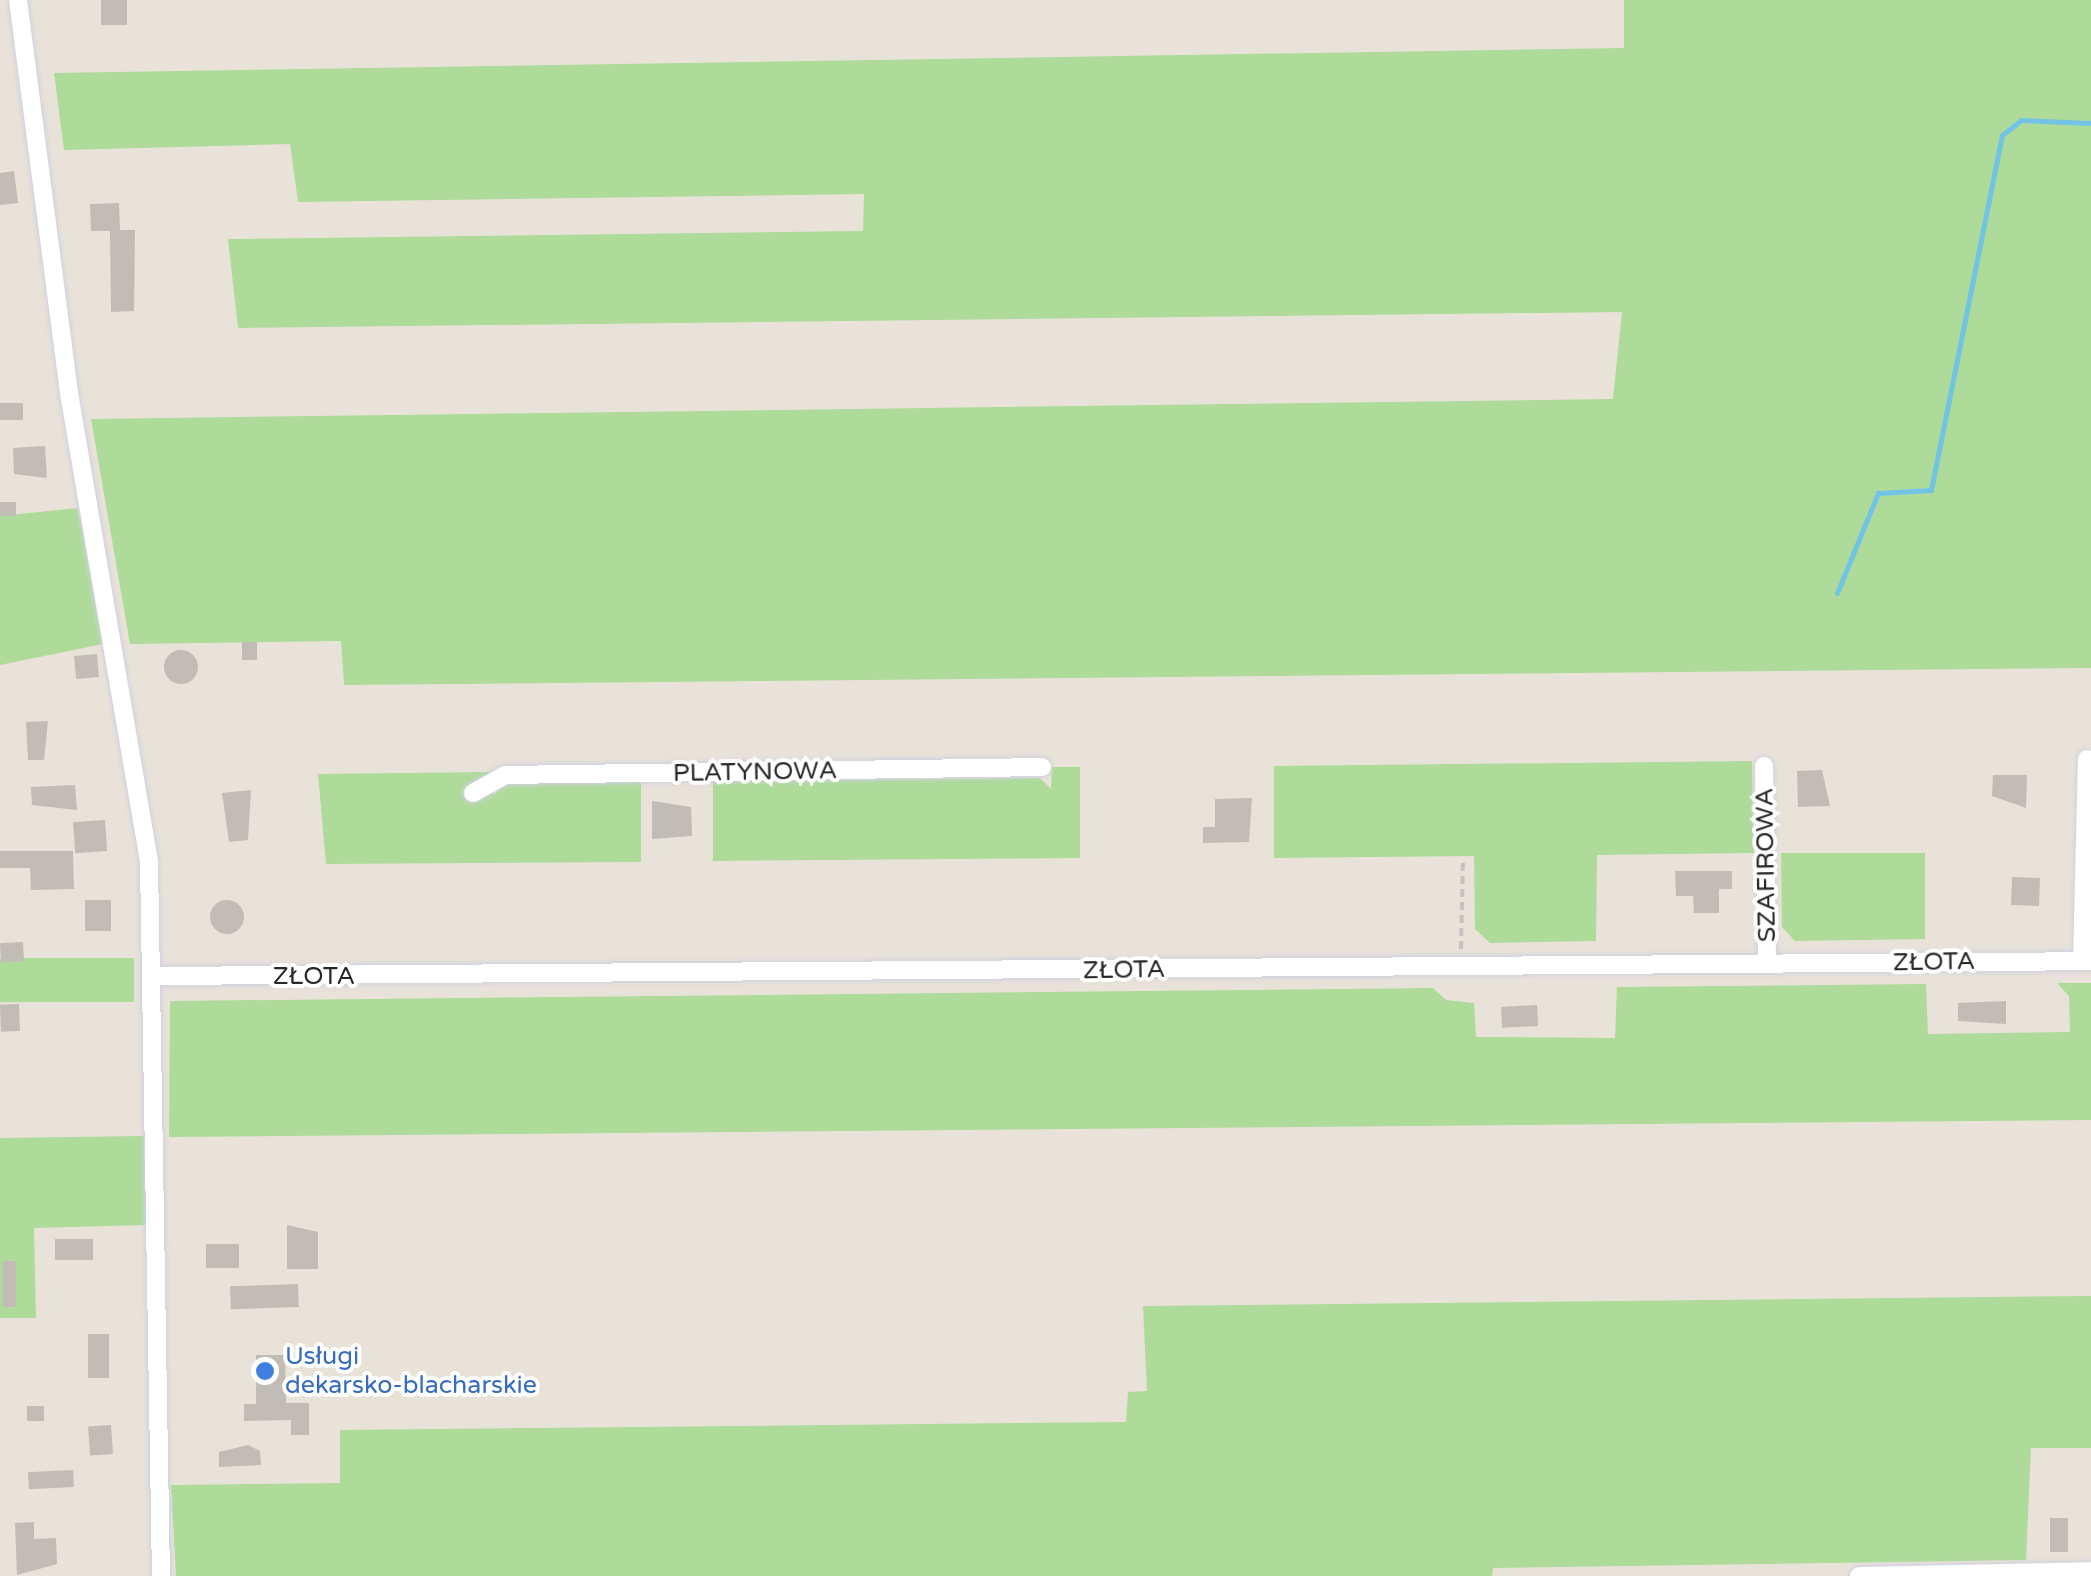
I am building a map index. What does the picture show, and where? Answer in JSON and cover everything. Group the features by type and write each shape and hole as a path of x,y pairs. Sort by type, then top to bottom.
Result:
{"street":[{"path":"18,0 68,381 140,784 157,976 161,1576"},
{"path":"2087,759 2087,961"},
{"name":"SZAFIROWA","path":"1764,766 1768,964"},
{"name":"PLATYNOWA","path":"473,793 504,776 1042,767"},
{"name":"ZŁOTA","path":"157,976 2087,961"},
{"path":"1859,1576 2091,1571"}],"path":[{"path":"1460,966 1462,858"}],"green space":[{"path":"1624,0 2091,0 2091,668 344,685 341,641 130,644 91,419 1613,399 1622,312 238,328 228,239 863,231 864,194 298,202 290,144 64,150 54,73 1624,48"},
{"path":"78,508 103,644 0,665 0,516"},
{"path":"1752,761 1754,853 1597,855 1596,941 1490,943 1475,929 1474,856 1274,858 1274,766"},
{"path":"1052,767 1080,767 1080,858 713,861 713,781 1040,778 1051,789"},
{"path":"489,772 494,795 505,783 641,782 641,862 326,864 318,774"},
{"path":"1781,853 1925,853 1925,939 1795,941 1782,927"},
{"path":"0,958 134,958 134,1002 0,1002"},
{"path":"2057,983 2091,983 2091,1120 169,1137 170,1001 1433,988 1446,1000 1474,1003 1476,1037 1615,1038 1617,987 1926,984 1928,1034 2070,1032 2069,996"},
{"path":"144,1136 146,1225 34,1228 36,1318 0,1318 0,1138"},
{"path":"2091,1296 2091,1448 2031,1448 2026,1560 1493,1568 1492,1576 176,1576 171,1485 340,1483 340,1430 1126,1422 1128,1392 1147,1391 1143,1306"}],"building":[{"path":"101,0 127,0 127,25 101,25"},
{"path":"14,171 18,203 0,205 0,173"},
{"path":"119,203 120,230 135,230 134,311 111,312 110,231 91,231 90,204"},
{"path":"0,403 23,403 23,420 0,420"},
{"path":"45,446 47,478 14,474 13,448"},
{"path":"0,502 16,502 16,516 0,516"},
{"path":"242,642 257,642 257,660 242,660"},
{"path":"181,650 193,655 198,667 193,679 181,684 169,679 164,667 169,655"},
{"path":"97,654 99,677 76,679 74,656"},
{"path":"48,721 44,760 28,760 26,722"},
{"path":"1822,770 1830,806 1798,807 1797,771"},
{"path":"1993,775 2027,775 2026,808 1992,796"},
{"path":"75,785 77,810 32,805 31,787"},
{"path":"251,790 248,840 229,842 222,793"},
{"path":"1252,798 1249,842 1203,843 1203,827 1215,827 1215,799"},
{"path":"652,801 691,807 692,836 652,839"},
{"path":"105,820 107,851 75,853 73,822"},
{"path":"0,851 73,851 74,889 31,890 30,868 0,868"},
{"path":"1675,871 1732,871 1732,889 1719,889 1719,913 1694,913 1693,896 1676,896"},
{"path":"2012,877 2040,878 2039,906 2011,905"},
{"path":"85,900 111,900 111,931 85,931"},
{"path":"227,900 239,905 244,917 239,929 227,934 215,929 210,917 215,905"},
{"path":"23,942 24,961 1,962 0,943"},
{"path":"2006,1001 2006,1024 1958,1021 1958,1003"},
{"path":"19,1004 20,1031 1,1032 0,1005"},
{"path":"1537,1005 1538,1026 1502,1028 1501,1007"},
{"path":"287,1225 318,1232 318,1269 287,1269"},
{"path":"55,1239 93,1239 93,1260 55,1260"},
{"path":"206,1244 239,1244 239,1268 206,1268"},
{"path":"3,1261 16,1261 16,1307 3,1307"},
{"path":"298,1284 299,1307 231,1309 230,1286"},
{"path":"88,1334 109,1334 109,1378 88,1378"},
{"path":"256,1355 285,1355 286,1403 309,1403 309,1435 291,1435 291,1420 244,1421 244,1404 256,1404"},
{"path":"27,1406 44,1406 44,1421 27,1421"},
{"path":"111,1425 113,1454 90,1456 88,1427"},
{"path":"248,1445 260,1451 261,1465 219,1467 219,1452"},
{"path":"73,1470 74,1487 29,1489 28,1472"},
{"path":"2050,1518 2068,1518 2068,1552 2050,1552"},
{"path":"34,1522 34,1539 56,1538 57,1564 17,1575 15,1523"}],"waterway":[{"path":"1837,593 1878,493 1931,490 2002,135 2021,120 2091,123"}],"place":[{"name":"Usługi dekarsko-blacharskie","path":"265,1371"}]}
